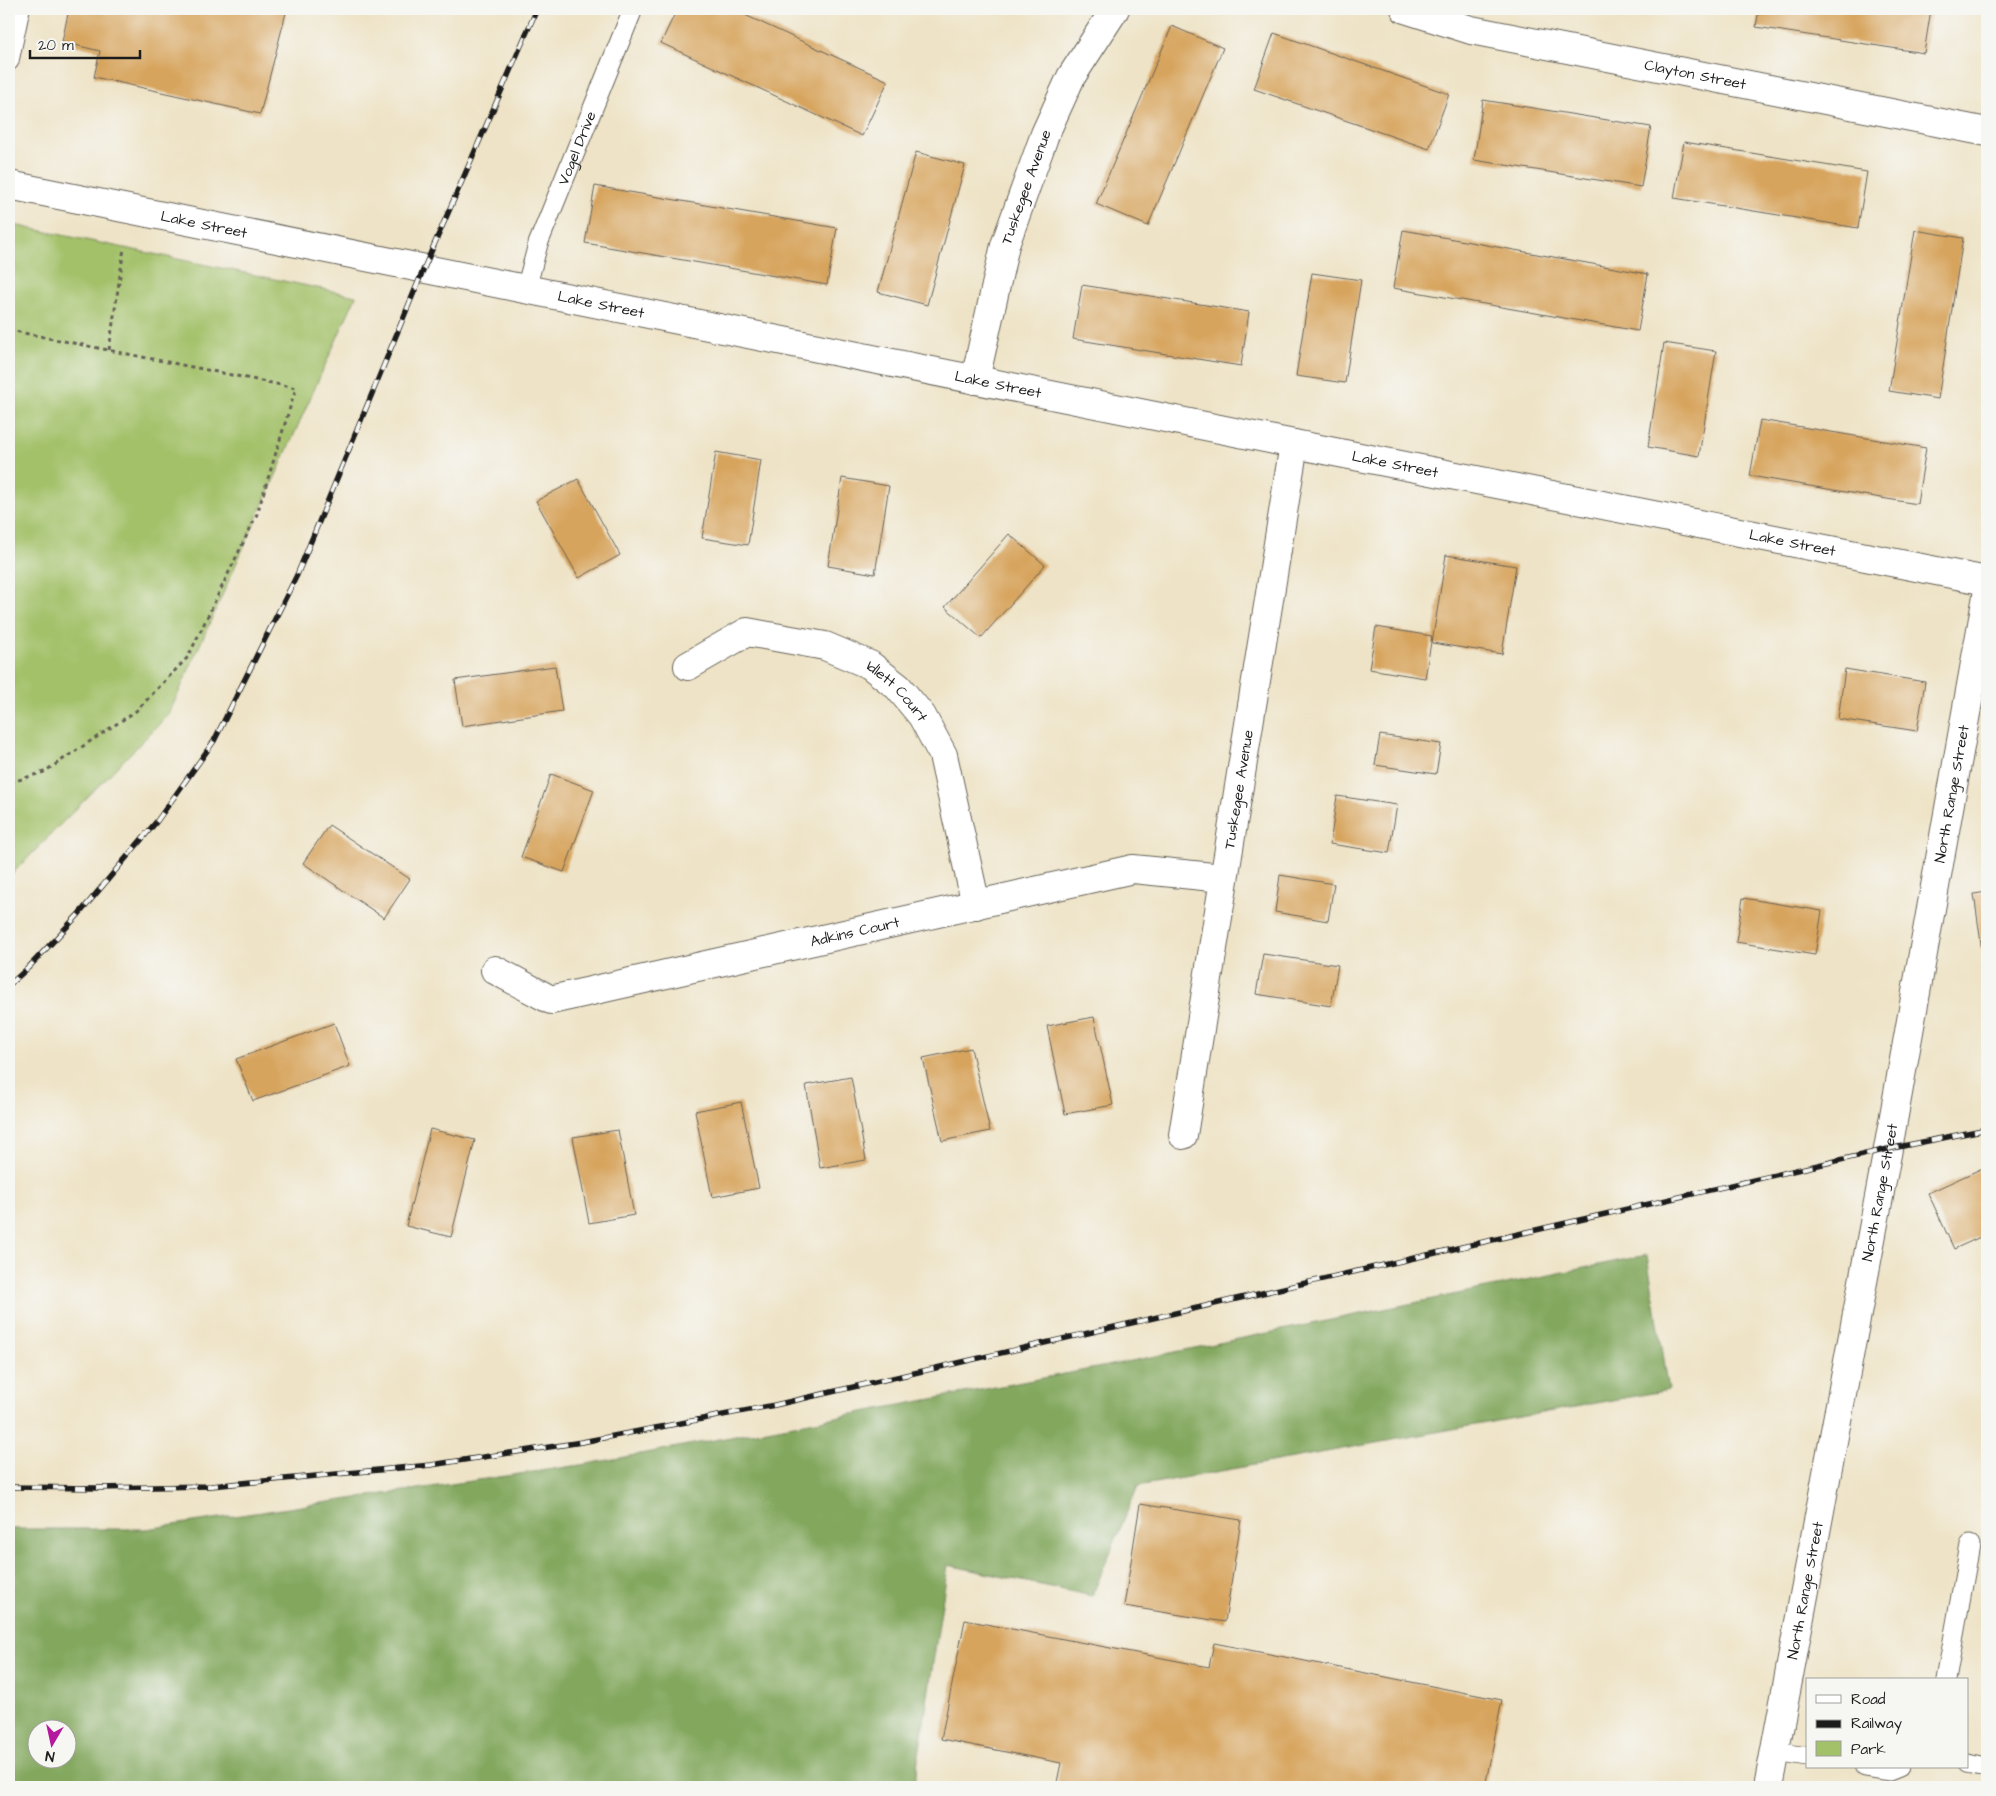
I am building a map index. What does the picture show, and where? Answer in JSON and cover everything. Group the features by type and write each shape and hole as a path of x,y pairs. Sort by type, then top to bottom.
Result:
{"street":[{"name":"Tuskegee Avenue","path":"975,380 1005,245 1042,143 1071,78 1115,9"},
{"name":"Clayton Street","path":"1405,9 1472,30 1987,132"},
{"name":"Lake Street","path":"9,185 1294,444 1987,581"},
{"name":"Tuskegee Avenue","path":"1183,1135 1294,444"},
{"name":"North Range Street","path":"1768,1787 1888,1149 1987,596"},
{"name":"Idlett Court","path":"688,666 746,632 825,646 870,665 898,687 922,716 943,755 976,904"},
{"name":"Adkins Court","path":"495,970 551,1000 1133,869 1224,878"}],"lane":[{"path":"9,61 20,9"},
{"name":"Vogel Drive","path":"526,289 538,244 633,9"},
{"path":"1946,1678 1970,1545"},
{"path":"1775,1752 1806,1757"},
{"path":"1968,1763 1987,1767"},
{"path":"1871,1768 1889,1771 1896,1768"}],"path":[{"path":"109,350 124,248"},
{"path":"9,330 296,388 257,514 188,657 136,711 44,772 9,783"}],"green space":[{"path":"9,224 356,296 169,714 9,877"},
{"path":"1647,1255 1669,1390 1138,1486 1092,1596 948,1565 914,1787 9,1787 9,1529 146,1529 587,1464 1107,1366"}],"building":[{"path":"69,9 287,9 260,114 94,77 100,51 62,42"},
{"path":"677,9 732,9 888,81 862,136 661,43"},
{"path":"1759,9 1931,9 1924,53 1756,27"},
{"path":"1172,26 1223,48 1148,226 1096,204"},
{"path":"1274,33 1449,94 1429,149 1254,89"},
{"path":"1483,100 1651,127 1641,187 1474,160"},
{"path":"1684,142 1867,172 1858,228 1674,198"},
{"path":"916,152 965,165 927,305 878,292"},
{"path":"595,186 837,228 827,285 585,243"},
{"path":"1403,230 1648,274 1638,331 1393,288"},
{"path":"1915,230 1963,238 1938,399 1889,391"},
{"path":"1312,273 1361,280 1345,383 1296,376"},
{"path":"1082,285 1249,312 1241,366 1073,339"},
{"path":"1664,343 1716,351 1699,456 1648,447"},
{"path":"1760,420 1926,448 1917,504 1750,476"},
{"path":"716,452 761,460 748,545 702,538"},
{"path":"842,478 889,486 875,574 828,566"},
{"path":"578,479 620,555 579,578 536,501"},
{"path":"1009,534 1045,565 981,638 945,607"},
{"path":"1446,555 1516,566 1502,654 1432,643"},
{"path":"1376,627 1432,636 1425,678 1369,669"},
{"path":"555,666 562,711 462,726 455,680"},
{"path":"1845,669 1925,682 1917,731 1838,719"},
{"path":"1380,735 1441,744 1436,774 1375,765"},
{"path":"551,774 594,790 564,872 521,857"},
{"path":"1337,796 1397,805 1389,853 1330,844"},
{"path":"329,825 410,879 384,918 303,863"},
{"path":"1280,875 1334,884 1328,921 1275,912"},
{"path":"1987,892 1987,979 1986,979 1974,894"},
{"path":"1743,898 1822,911 1815,955 1736,942"},
{"path":"1263,954 1338,965 1331,1006 1256,994"},
{"path":"1094,1017 1113,1105 1065,1114 1047,1026"},
{"path":"334,1023 350,1066 253,1101 236,1059"},
{"path":"971,1048 990,1131 942,1141 923,1058"},
{"path":"851,1077 866,1160 820,1168 806,1085"},
{"path":"741,1102 759,1188 712,1197 695,1111"},
{"path":"430,1129 475,1140 451,1237 406,1226"},
{"path":"618,1130 634,1215 589,1223 573,1137"},
{"path":"1987,1166 1987,1234 1954,1249 1928,1193"},
{"path":"1140,1504 1241,1520 1225,1622 1124,1606"},
{"path":"965,1620 1209,1667 1214,1643 1502,1700 1485,1787 1056,1787 1061,1763 941,1739"}],"railway":[{"path":"9,985 28,968 79,914 157,821 214,741 297,575 424,268 537,9"},
{"path":"9,1487 211,1486 431,1465 582,1442 775,1405 1888,1149 1987,1129"}]}
